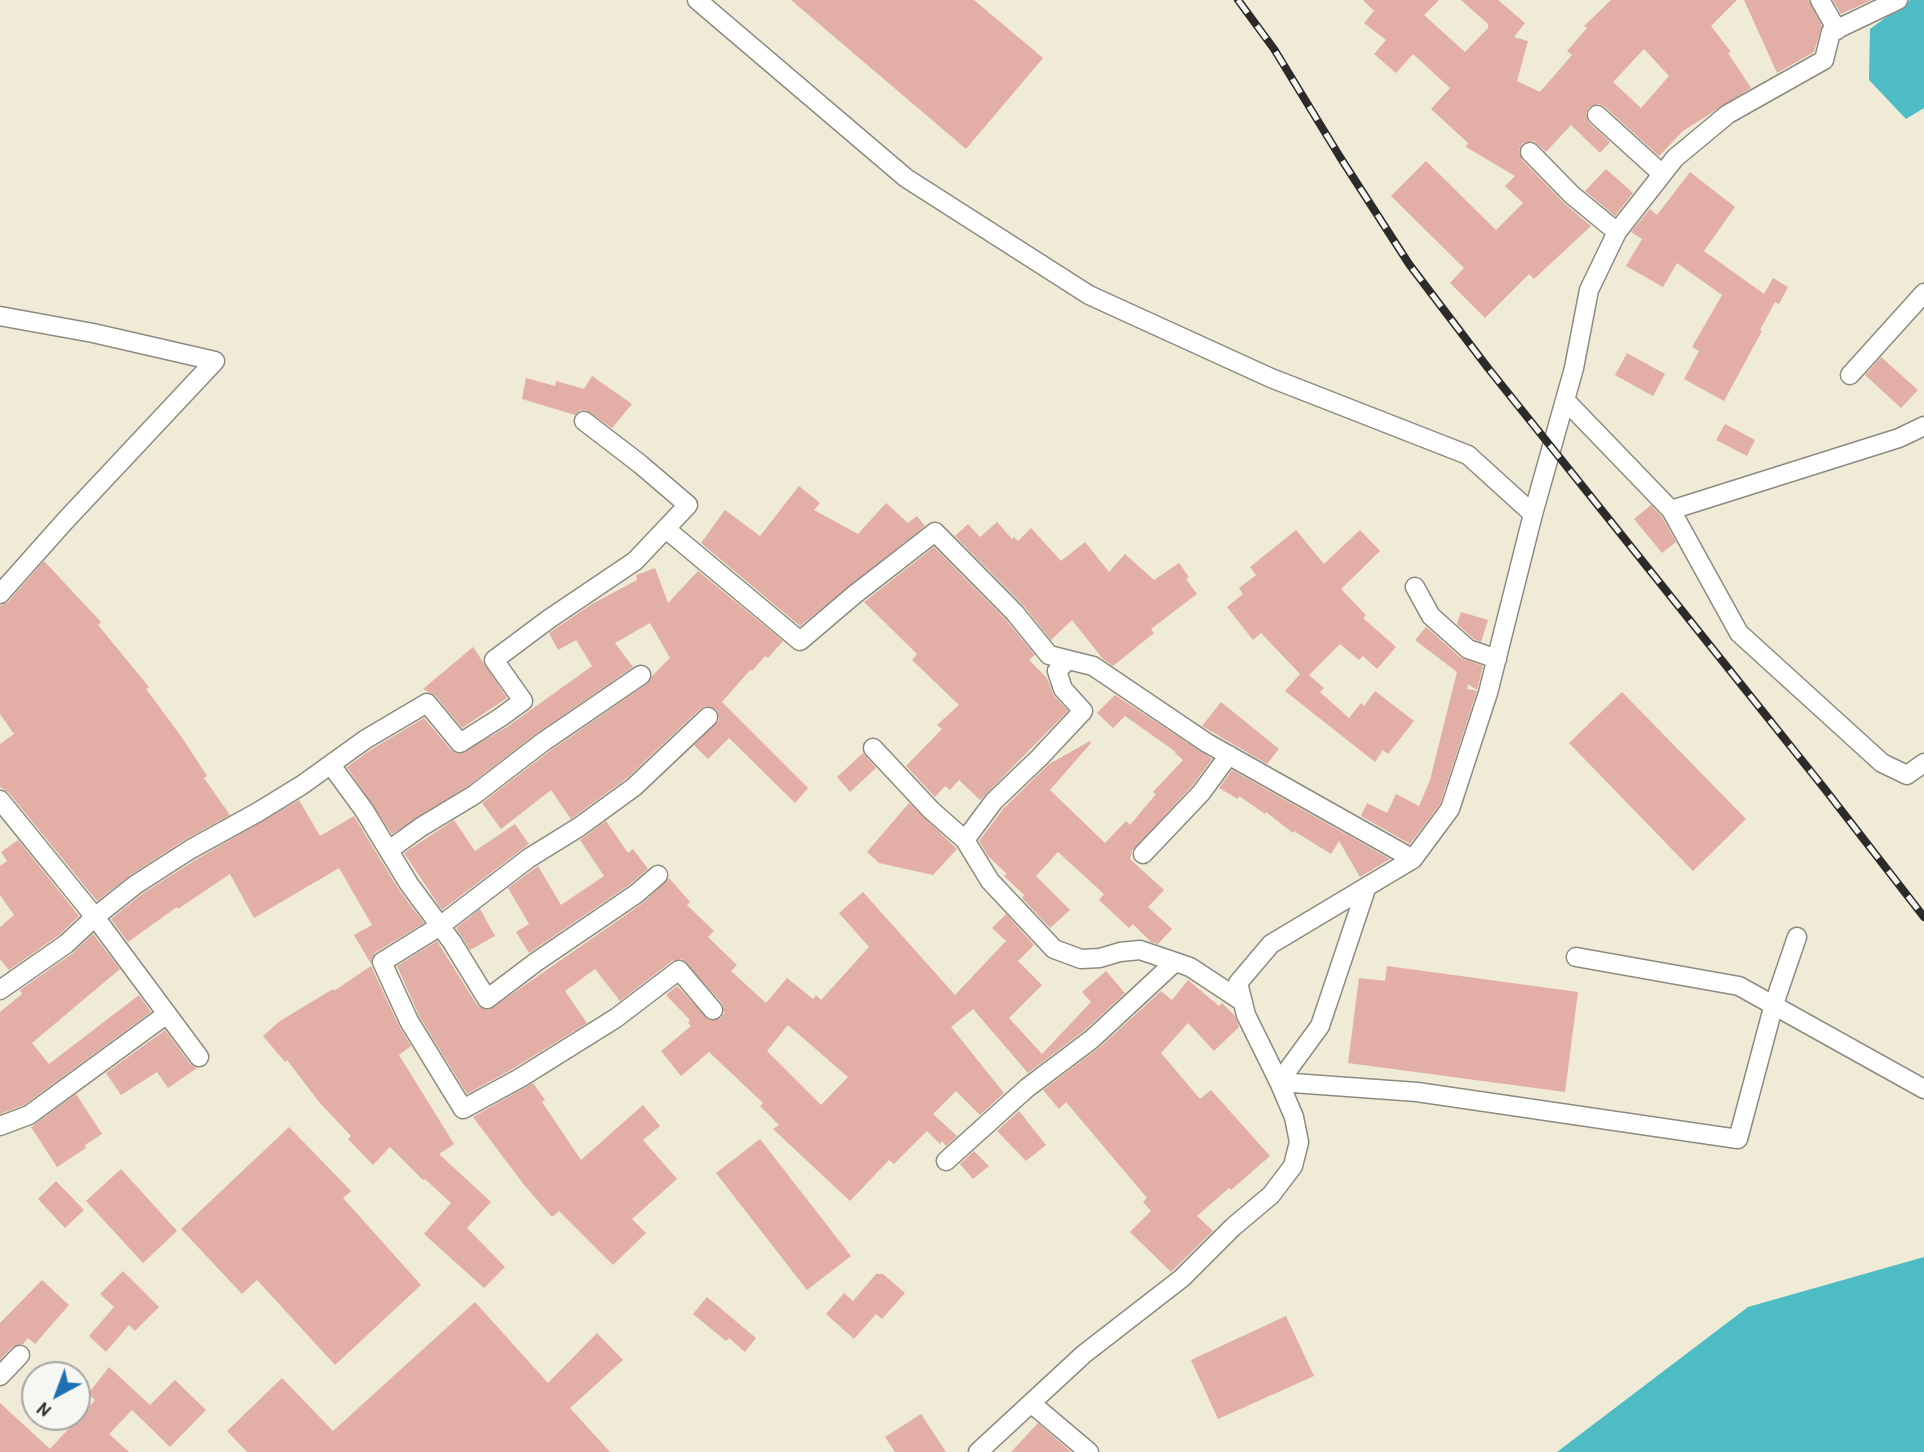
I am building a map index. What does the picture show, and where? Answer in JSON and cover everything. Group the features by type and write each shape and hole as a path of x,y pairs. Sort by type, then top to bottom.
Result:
{"street":[{"path":"696,0 906,178 1089,295 1271,378 1468,455 1533,514"},
{"path":"1820,0 1836,30"},
{"path":"978,1452 1084,1354 1182,1278 1233,1227 1272,1195 1293,1166 1299,1142 1294,1117 1243,1002 1238,983 1271,944 1413,859 1450,809 1488,693 1565,400 1589,290 1617,232 1675,158 1728,114 1824,60 1831,32 1898,0"},
{"path":"1597,115 1661,173"},
{"path":"1530,152 1572,195 1617,232"},
{"path":"1850,375 1924,293"},
{"path":"0,316 93,332 215,361 0,594"},
{"path":"1565,400 1671,510 1739,633 1882,763 1907,775 1924,763"},
{"path":"0,990 66,944 135,885 191,849 258,812 366,739 426,703 460,743 523,701 494,660 635,561 688,505 584,421"},
{"path":"1671,510 1899,438 1924,426"},
{"path":"666,529 800,641 935,531 1015,613 1049,655 1093,666 1229,755 1413,859"},
{"path":"1415,587 1431,616 1468,649 1497,659"},
{"path":"965,840 994,801 1083,712 1063,689 1057,671 1068,660"},
{"path":"389,850 474,795 543,742 641,676"},
{"path":"708,718 634,787 579,827 529,858 440,926 382,962 409,1021 463,1109 520,1078 616,1018 679,970 713,1010"},
{"path":"873,748 931,810 965,840 990,881 1054,949 1081,959 1140,950 1190,967 1243,1002"},
{"path":"1143,854 1200,793 1229,755"},
{"path":"331,765 364,810 487,999 636,894 658,875"},
{"path":"0,800 95,917 199,1057"},
{"path":"1279,1082 1320,1026 1366,889"},
{"path":"1279,1082 1417,1092 1738,1139 1774,1004 1797,937"},
{"path":"1576,957 1739,986 1924,1089"},
{"path":"946,1161 1027,1088 1092,1039 1175,962"},
{"path":"0,1126 29,1115 167,1014"},
{"path":"0,1376 20,1355"},
{"path":"1031,1403 1089,1452"}],"water":[{"path":"1910,0 1924,0 1924,108 1906,119 1869,80 1870,29"},
{"path":"1924,1257 1924,1452 1557,1452 1748,1307"}],"building":[{"path":"791,0 974,0 1043,58 966,149"},
{"path":"1363,0 1439,0 1424,15 1465,52 1488,28 1488,24 1461,0 1498,0 1525,23 1514,37 1528,41 1517,81 1540,92 1572,55 1567,51 1587,28 1584,26 1611,0 1737,0 1711,26 1731,52 1728,53 1751,88 1683,131 1659,156 1599,104 1589,107 1586,113 1589,123 1610,142 1600,153 1571,125 1546,152 1534,141 1523,143 1519,150 1522,160 1591,226 1534,279 1529,274 1485,318 1450,283 1464,268 1391,196 1426,161 1496,230 1523,203 1505,186 1515,176 1466,147 1468,143 1431,109 1450,88 1413,54 1396,73 1374,54 1386,40 1364,23 1374,11","holes":["1644,49 1669,76 1641,108 1613,82"]},
{"path":"1744,0 1809,0 1822,26 1814,52 1777,73"},
{"path":"1833,0 1872,0 1841,14"},
{"path":"1606,169 1633,193 1615,216 1585,191"},
{"path":"1690,172 1735,207 1704,251 1764,294 1773,278 1788,287 1779,304 1775,302 1724,401 1684,379 1699,351 1692,347 1722,295 1677,263 1663,287 1626,266 1642,239 1631,232 1650,209 1657,215"},
{"path":"1627,353 1665,374 1653,396 1615,375"},
{"path":"1881,357 1918,390 1901,408 1865,375"},
{"path":"592,376 632,404 612,428 586,410 580,410 575,415 522,399 526,378 555,386 556,381 584,389"},
{"path":"1725,424 1755,440 1747,456 1716,440"},
{"path":"799,486 820,503 814,510 858,534 886,503 908,523 917,516 925,526 800,626 701,543 725,510 760,536"},
{"path":"1651,505 1662,517 1676,542 1662,553 1634,519"},
{"path":"997,522 1012,539 1014,537 1018,541 1031,528 1061,561 1085,542 1109,572 1125,554 1154,580 1179,563 1197,594 1151,629 1154,633 1113,666 1103,659 1072,620 1051,640 1023,605 955,536 968,524 980,537"},
{"path":"1296,530 1324,564 1360,530 1380,551 1341,589 1366,615 1363,618 1396,647 1377,669 1363,656 1359,660 1340,644 1309,675 1324,688 1320,692 1349,718 1361,703 1364,706 1375,691 1414,721 1388,754 1383,750 1375,762 1285,691 1300,674 1261,633 1253,640 1227,607 1243,594 1239,588 1256,575 1250,567"},
{"path":"934,547 1007,621 1035,655 1029,660 1047,678 1054,696 1068,711 980,800 959,780 950,790 945,786 935,797 906,766 942,729 937,725 959,705 912,660 917,654 864,602"},
{"path":"44,561 101,622 98,625 149,687 146,689 183,739 207,776 204,778 230,815 186,839 129,876 97,901 9,793 0,787 0,744 14,734 0,714 0,606 8,602"},
{"path":"655,568 668,603 698,571 783,641 768,658 765,656 752,671 751,669 722,702 808,788 795,803 729,738 708,759 694,745 719,720 717,710 706,706 627,778 571,819 551,790 501,829 482,803 550,751 647,684 670,658 650,623 615,643 633,667 537,733 468,786 392,834 347,767 424,718 451,750 460,754 507,727 592,666 576,640 558,650 549,633 592,604 637,580 636,575"},
{"path":"1461,612 1488,620 1481,642 1457,624"},
{"path":"1426,627 1461,658 1483,666 1477,690 1468,684 1467,689 1477,691 1440,804 1410,844 1361,816 1367,803 1387,813 1396,794 1419,806 1430,780 1457,672 1415,640"},
{"path":"473,647 507,698 462,728 436,696 423,689"},
{"path":"1622,692 1746,819 1693,871 1569,743"},
{"path":"1115,695 1212,759 1192,786 1132,851 1130,859 1164,890 1148,907 1172,929 1158,944 1151,942 1133,924 1129,928 1099,900 1104,894 1058,852 1036,876 1070,910 1050,928 1022,898 1024,895 1004,876 1007,874 988,856 979,841 1003,809 1049,764 1090,741 1050,790 1105,843 1126,821 1130,825 1156,794 1153,792 1183,760 1176,752 1125,716 1113,728 1097,713"},
{"path":"1221,702 1279,749 1267,764 1202,726"},
{"path":"863,753 876,768 850,792 837,777"},
{"path":"1232,770 1390,859 1360,877 1339,841 1331,854 1294,831 1293,833 1239,796 1238,799 1219,788"},
{"path":"299,800 320,836 354,816 399,890 424,923 376,952 371,964 354,935 372,925 339,868 254,918 230,874 128,942 111,919 142,894 197,859"},
{"path":"909,803 957,849 933,875 879,863 867,852"},
{"path":"454,820 475,851 515,824 529,844 442,910 404,853"},
{"path":"606,821 628,853 633,849 648,869 629,885 529,953 516,932 529,924 508,888 538,866 561,905 604,876 580,840"},
{"path":"18,840 79,916 59,935 9,970 0,959 0,927 14,915 0,895 0,866 7,861 1,852"},
{"path":"669,878 690,902 687,905 714,931 708,937 737,965 731,971 766,1003 787,978 813,999 816,995 821,1000 869,947 839,913 863,892 955,995 1006,941 992,928 1006,914 1034,945 1018,961 1042,985 1009,1018 1042,1054 1091,1002 1082,992 1106,971 1125,993 1085,1030 1028,1073 973,1009 951,1027 1004,1093 980,1115 956,1091 933,1114 957,1136 946,1146 942,1141 940,1144 927,1131 894,1164 889,1160 850,1201 773,1129 779,1125 760,1106 763,1103 709,1052 681,1076 661,1051 691,1026 688,1023 690,1020 666,995 677,986 709,1020 720,1019 724,1013 722,1003 682,959 672,961 620,1001 595,969 565,991 587,1023 467,1094 419,1016 397,966 437,941 477,1005 489,1010 643,903","holes":["788,1025 848,1077 821,1105 767,1051"]},
{"path":"480,909 495,936 470,950 456,928"},
{"path":"93,934 120,969 32,1043 49,1064 139,995 151,1012 24,1105 0,1114 0,1012 22,994 20,990 73,953"},
{"path":"371,966 411,1046 399,1055 454,1144 439,1154 491,1202 467,1228 505,1267 484,1288 424,1234 451,1203 390,1147 373,1165 348,1139 351,1136 319,1102 287,1060 285,1062 263,1036 280,1021 333,989 334,991"},
{"path":"1387,966 1578,992 1565,1092 1348,1063 1359,978 1385,981"},
{"path":"1188,980 1219,1006 1222,1003 1235,1016 1239,1027 1214,1051 1188,1023 1161,1053 1200,1099 1211,1090 1270,1156 1197,1216 1213,1231 1171,1272 1130,1232 1151,1211 1143,1202 1147,1198 1066,1102 1059,1109 1043,1090 1100,1047 1161,991 1172,1000"},
{"path":"165,1030 190,1064 197,1068 168,1088 157,1072 121,1095 106,1073"},
{"path":"533,1083 545,1100 542,1102 581,1160 643,1105 660,1126 643,1140 677,1179 632,1219 646,1233 613,1265 559,1211 552,1217 473,1117"},
{"path":"76,1094 102,1134 57,1167 31,1127"},
{"path":"1019,1111 1046,1145 1026,1161 997,1131"},
{"path":"289,1127 351,1191 343,1198 421,1285 335,1365 257,1280 242,1294 181,1229"},
{"path":"760,1139 851,1256 807,1290 716,1173"},
{"path":"974,1151 989,1166 973,1179 960,1164"},
{"path":"121,1169 177,1231 143,1263 86,1201"},
{"path":"56,1181 84,1210 65,1228 38,1199"},
{"path":"123,1271 159,1307 135,1331 129,1325 106,1352 89,1336 114,1307 100,1294"},
{"path":"876,1274 883,1274 905,1293 882,1319 876,1314 854,1339 826,1314 844,1293 853,1301"},
{"path":"42,1280 69,1305 35,1344 28,1338 23,1344 12,1347 0,1360 0,1323"},
{"path":"707,1297 756,1338 745,1352 729,1338 726,1341 693,1314"},
{"path":"475,1302 548,1383 597,1333 623,1360 570,1408 610,1452 247,1452 227,1431 282,1378 333,1431"},
{"path":"1286,1316 1314,1376 1218,1419 1191,1360"},
{"path":"109,1367 150,1405 175,1380 206,1410 170,1447 132,1410 109,1434 129,1452 0,1452 0,1403 21,1422 21,1431 30,1431 50,1449 67,1431 91,1431 91,1404 95,1400 91,1397 91,1390"},
{"path":"921,1414 946,1452 895,1452 885,1437"},
{"path":"1038,1423 1071,1452 1011,1452"}],"railway":[{"path":"1238,0 1274,49 1409,264 1488,368 1924,917"}]}
